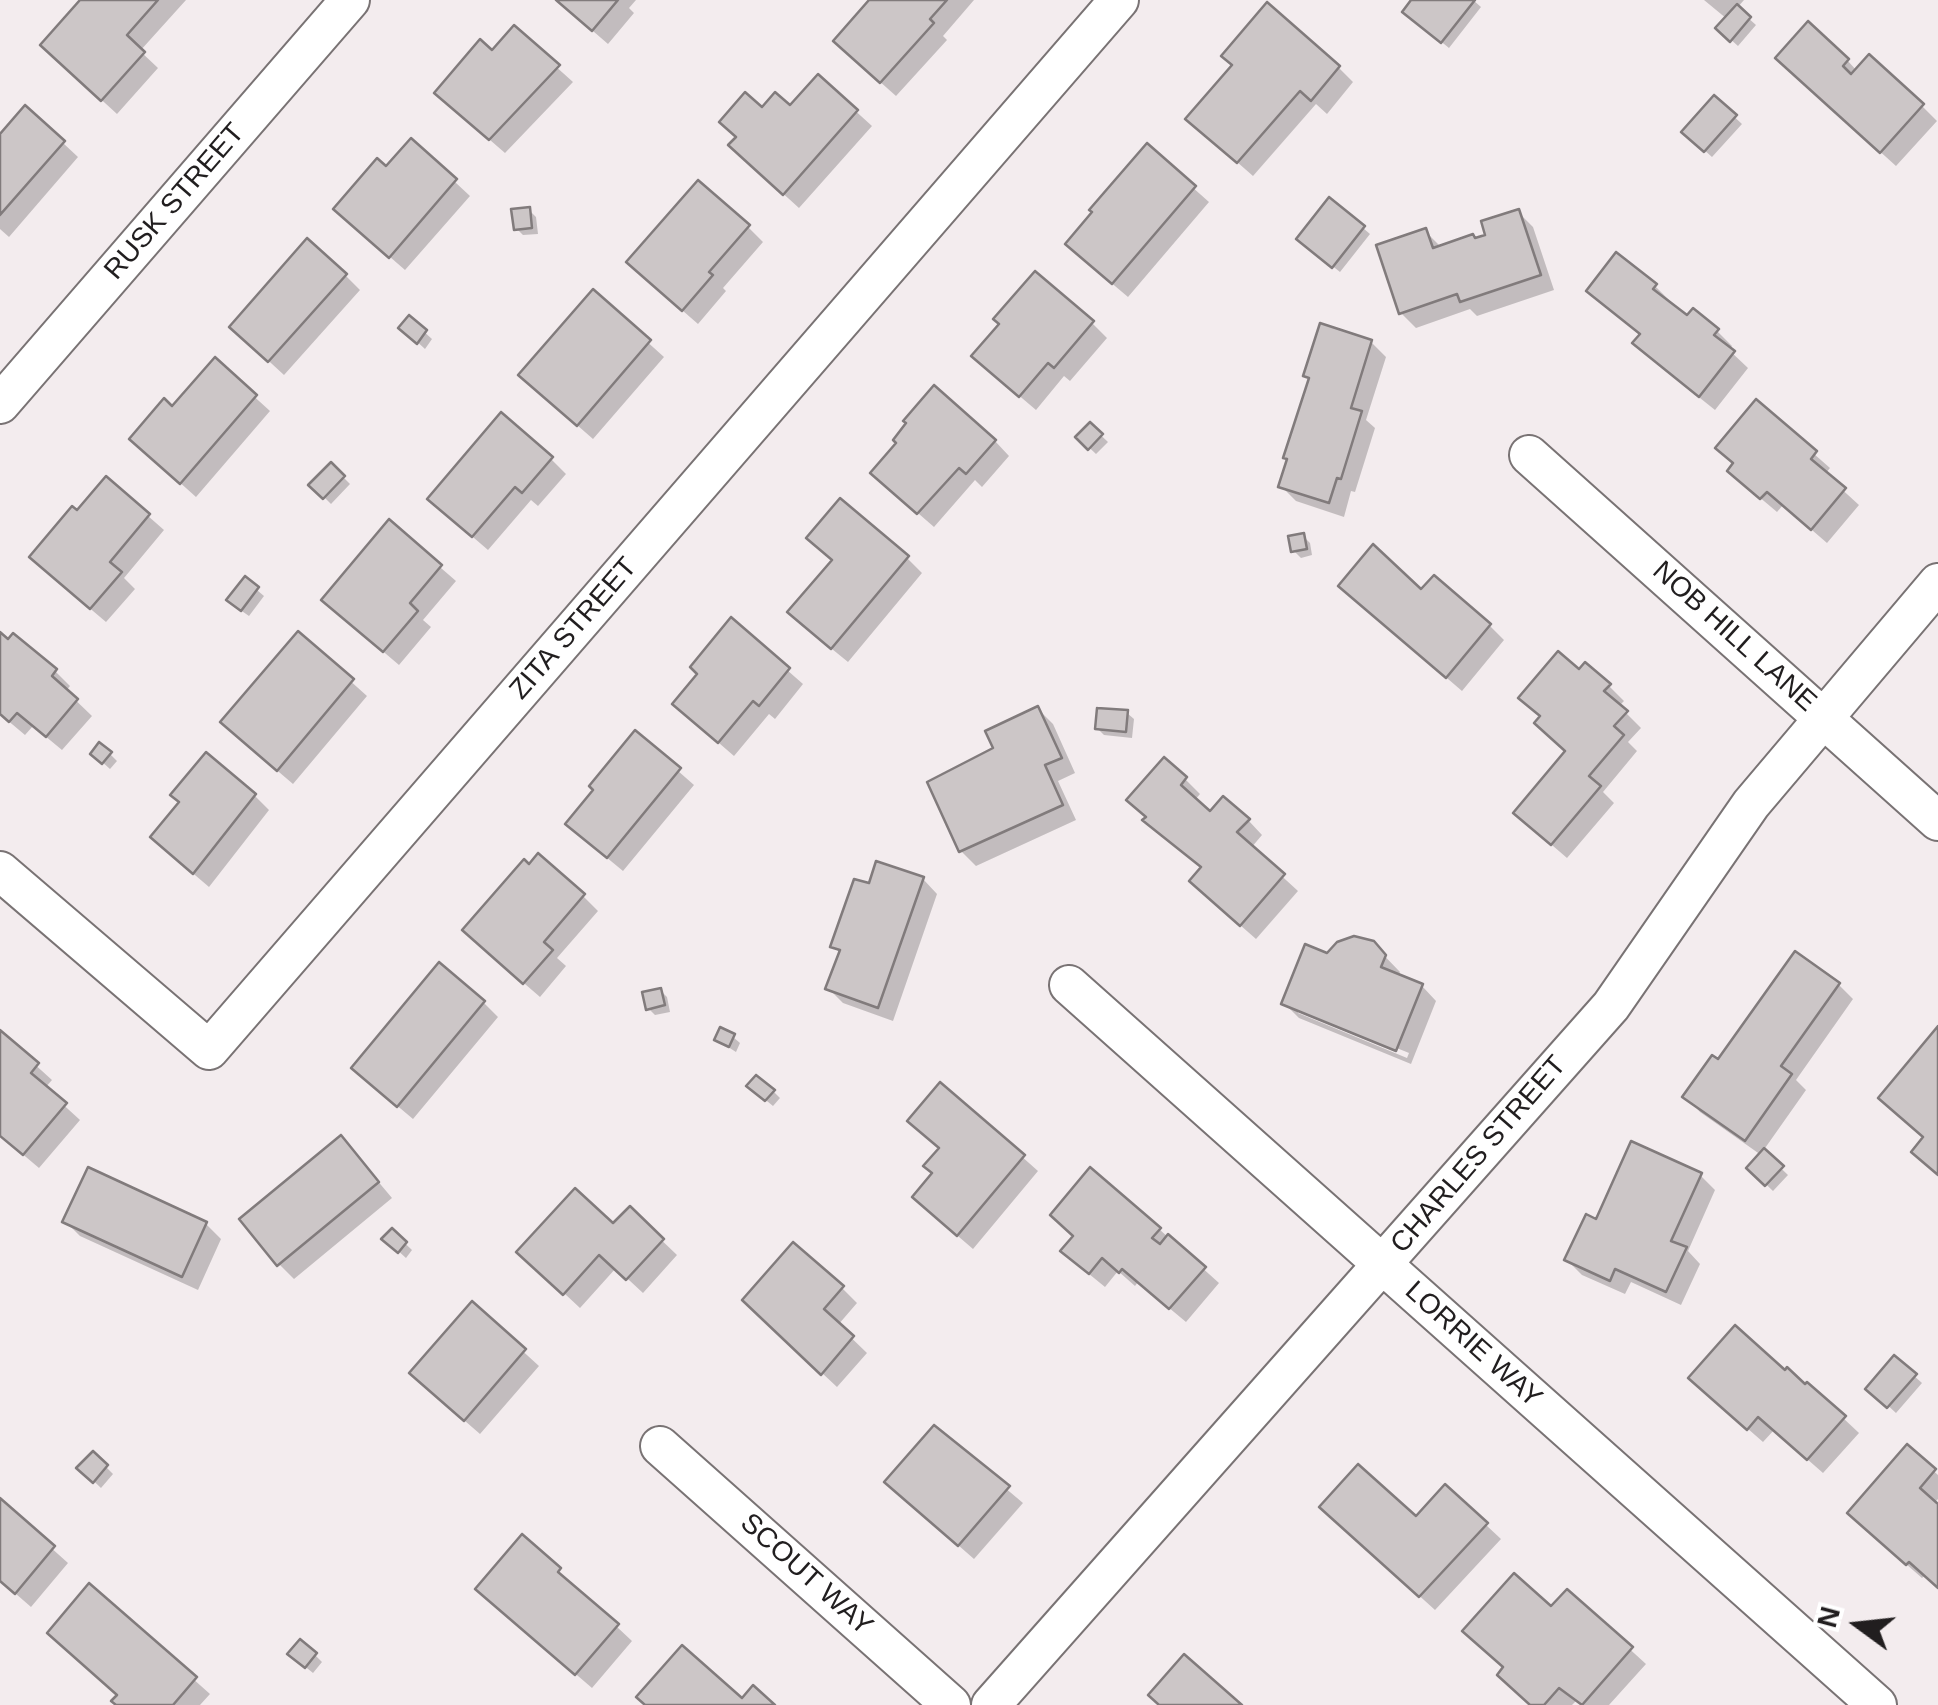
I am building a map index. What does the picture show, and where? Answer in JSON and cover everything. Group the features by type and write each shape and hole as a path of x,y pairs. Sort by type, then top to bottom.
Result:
{"street":[{"name":"RUSK STREET","path":"0,404 350,0"},
{"name":"ZITA STREET","path":"0,871 208,1050 1119,0"},
{"name":"NOB HILL LANE","path":"1529,454 1938,821"},
{"name":"CHARLES STREET","path":"991,1705 1611,1006 1751,804 1938,583"},
{"name":"LORRIE WAY","path":"1069,984 1877,1705"},
{"name":"SCOUT WAY","path":"660,1446 951,1705"}],"building":[{"path":"80,0 158,0 127,35 145,52 101,101 40,45"},
{"path":"556,0 618,0 592,31"},
{"path":"869,0 947,0 930,19 934,23 880,83 833,41"},
{"path":"1411,0 1475,0 1441,43 1402,12"},
{"path":"1267,2 1340,66 1311,101 1300,91 1237,163 1185,119 1232,65 1221,56"},
{"path":"1737,4 1751,17 1730,42 1715,28"},
{"path":"1808,21 1849,59 1843,66 1851,74 1869,54 1924,104 1880,153 1775,58"},
{"path":"514,25 560,65 489,140 434,93 480,39 492,50"},
{"path":"818,74 858,110 783,195 728,145 736,137 719,122 745,92 762,107 775,92 790,105"},
{"path":"1714,95 1737,115 1704,152 1681,132"},
{"path":"25,105 65,141 0,215 0,134"},
{"path":"411,138 457,179 389,258 333,209 377,158 386,166"},
{"path":"1147,143 1196,186 1112,284 1065,244"},
{"path":"698,180 750,225 709,272 713,275 682,311 626,262"},
{"path":"1329,197 1365,226 1332,268 1296,239"},
{"path":"530,207 532,228 514,230 511,209"},
{"path":"1519,209 1541,275 1460,302 1457,294 1399,314 1376,245 1426,228 1433,248 1473,234 1475,238 1485,235 1481,221"},
{"path":"307,238 347,274 268,362 229,327"},
{"path":"1616,252 1657,284 1653,289 1687,315 1693,308 1719,329 1714,335 1735,351 1699,397 1632,343 1640,334 1586,291"},
{"path":"1035,271 1094,321 1054,368 1048,363 1019,397 971,356 999,324 993,319"},
{"path":"593,289 651,340 577,426 518,375"},
{"path":"409,315 427,330 417,344 398,328"},
{"path":"1320,323 1372,340 1351,408 1362,411 1341,479 1337,478 1329,503 1278,487 1287,459 1283,458 1309,378 1303,376"},
{"path":"215,357 257,395 180,484 129,439 164,398 172,406"},
{"path":"934,385 996,440 966,474 959,468 917,514 870,473 896,443 893,440 906,423 903,421"},
{"path":"1756,399 1817,451 1811,459 1846,488 1811,530 1767,492 1760,499 1727,471 1733,463 1715,448"},
{"path":"501,412 553,457 522,493 515,487 472,537 427,499"},
{"path":"1090,422 1103,434 1088,450 1075,437"},
{"path":"331,462 345,476 323,499 308,485"},
{"path":"106,476 150,514 110,562 122,572 90,609 29,557 72,506 77,510"},
{"path":"840,498 909,556 831,649 787,612 832,560 806,538"},
{"path":"389,519 442,565 410,603 418,611 383,652 321,600"},
{"path":"1304,533 1307,549 1291,552 1288,536"},
{"path":"1373,544 1421,589 1434,575 1491,624 1446,678 1338,586"},
{"path":"245,576 259,587 241,611 226,600"},
{"path":"731,617 790,668 759,706 753,701 718,743 672,704 697,674 690,667"},
{"path":"298,631 354,679 277,771 220,722"},
{"path":"0,632 8,639 13,633 57,669 52,676 78,699 46,737 17,713 9,722 0,714"},
{"path":"1558,651 1579,669 1585,662 1611,684 1604,691 1628,711 1614,726 1624,735 1589,776 1601,786 1551,845 1513,813 1565,751 1534,723 1540,716 1518,698"},
{"path":"1038,706 1062,758 1045,765 1063,805 959,852 927,782 993,748 985,731"},
{"path":"1097,708 1128,710 1126,732 1095,729"},
{"path":"635,730 681,768 607,858 565,824 593,790 589,786"},
{"path":"99,742 112,752 102,764 90,754"},
{"path":"206,752 256,794 193,874 150,837 179,802 170,795"},
{"path":"1164,757 1187,777 1181,785 1210,811 1223,796 1250,819 1237,832 1285,874 1240,926 1189,881 1201,867 1142,820 1146,817 1126,800"},
{"path":"538,853 585,894 544,942 553,950 523,984 462,930 524,859 529,864"},
{"path":"876,861 924,877 878,1008 825,989 840,950 830,947 854,879 869,883"},
{"path":"1354,936 1374,941 1386,955 1381,967 1423,984 1396,1051 1281,1004 1305,944 1327,953 1337,942"},
{"path":"1795,951 1840,983 1781,1066 1792,1074 1745,1141 1682,1097 1712,1055 1718,1059"},
{"path":"439,962 485,1001 397,1107 351,1068"},
{"path":"661,988 665,1005 646,1010 642,992"},
{"path":"1938,1026 1938,1175 1911,1152 1923,1137 1878,1098"},
{"path":"720,1027 735,1034 729,1047 714,1040"},
{"path":"0,1030 39,1063 31,1073 67,1103 23,1155 0,1136"},
{"path":"756,1075 775,1090 765,1101 746,1086"},
{"path":"940,1082 1025,1155 957,1236 912,1197 932,1173 923,1166 939,1148 907,1121"},
{"path":"341,1135 379,1182 277,1266 239,1219"},
{"path":"1631,1141 1702,1173 1671,1241 1687,1247 1666,1292 1615,1269 1610,1281 1564,1260 1586,1214 1596,1219"},
{"path":"1764,1148 1784,1166 1765,1186 1746,1168"},
{"path":"88,1167 207,1222 182,1277 62,1222"},
{"path":"1090,1167 1161,1228 1152,1238 1160,1244 1168,1234 1206,1267 1169,1309 1122,1269 1119,1273 1102,1258 1089,1274 1060,1251 1073,1236 1050,1215"},
{"path":"575,1188 613,1223 630,1206 664,1239 626,1280 599,1255 563,1295 516,1252"},
{"path":"392,1228 407,1242 398,1253 381,1239"},
{"path":"793,1242 844,1286 824,1309 854,1336 821,1375 742,1300"},
{"path":"472,1301 526,1349 464,1421 409,1373"},
{"path":"1735,1325 1785,1370 1787,1367 1807,1382 1846,1416 1807,1460 1758,1417 1747,1430 1688,1378"},
{"path":"1894,1355 1917,1374 1887,1408 1865,1389"},
{"path":"934,1425 1010,1486 958,1546 884,1482"},
{"path":"1907,1444 1936,1469 1920,1488 1938,1504 1938,1588 1847,1513"},
{"path":"93,1451 108,1465 93,1483 76,1468"},
{"path":"1358,1464 1416,1516 1445,1484 1488,1523 1419,1597 1319,1507"},
{"path":"0,1498 55,1546 15,1594 0,1581"},
{"path":"522,1534 561,1568 558,1572 619,1624 575,1675 475,1589"},
{"path":"1514,1573 1551,1606 1567,1589 1633,1647 1582,1705 1559,1688 1544,1705 1530,1705 1497,1675 1503,1667 1462,1631"},
{"path":"89,1583 197,1677 173,1705 116,1705 111,1701 117,1695 47,1633"},
{"path":"300,1639 317,1653 305,1668 287,1654"},
{"path":"682,1645 742,1698 753,1685 775,1705 645,1705 636,1697"},
{"path":"1184,1654 1242,1705 1159,1705 1148,1695"}]}
